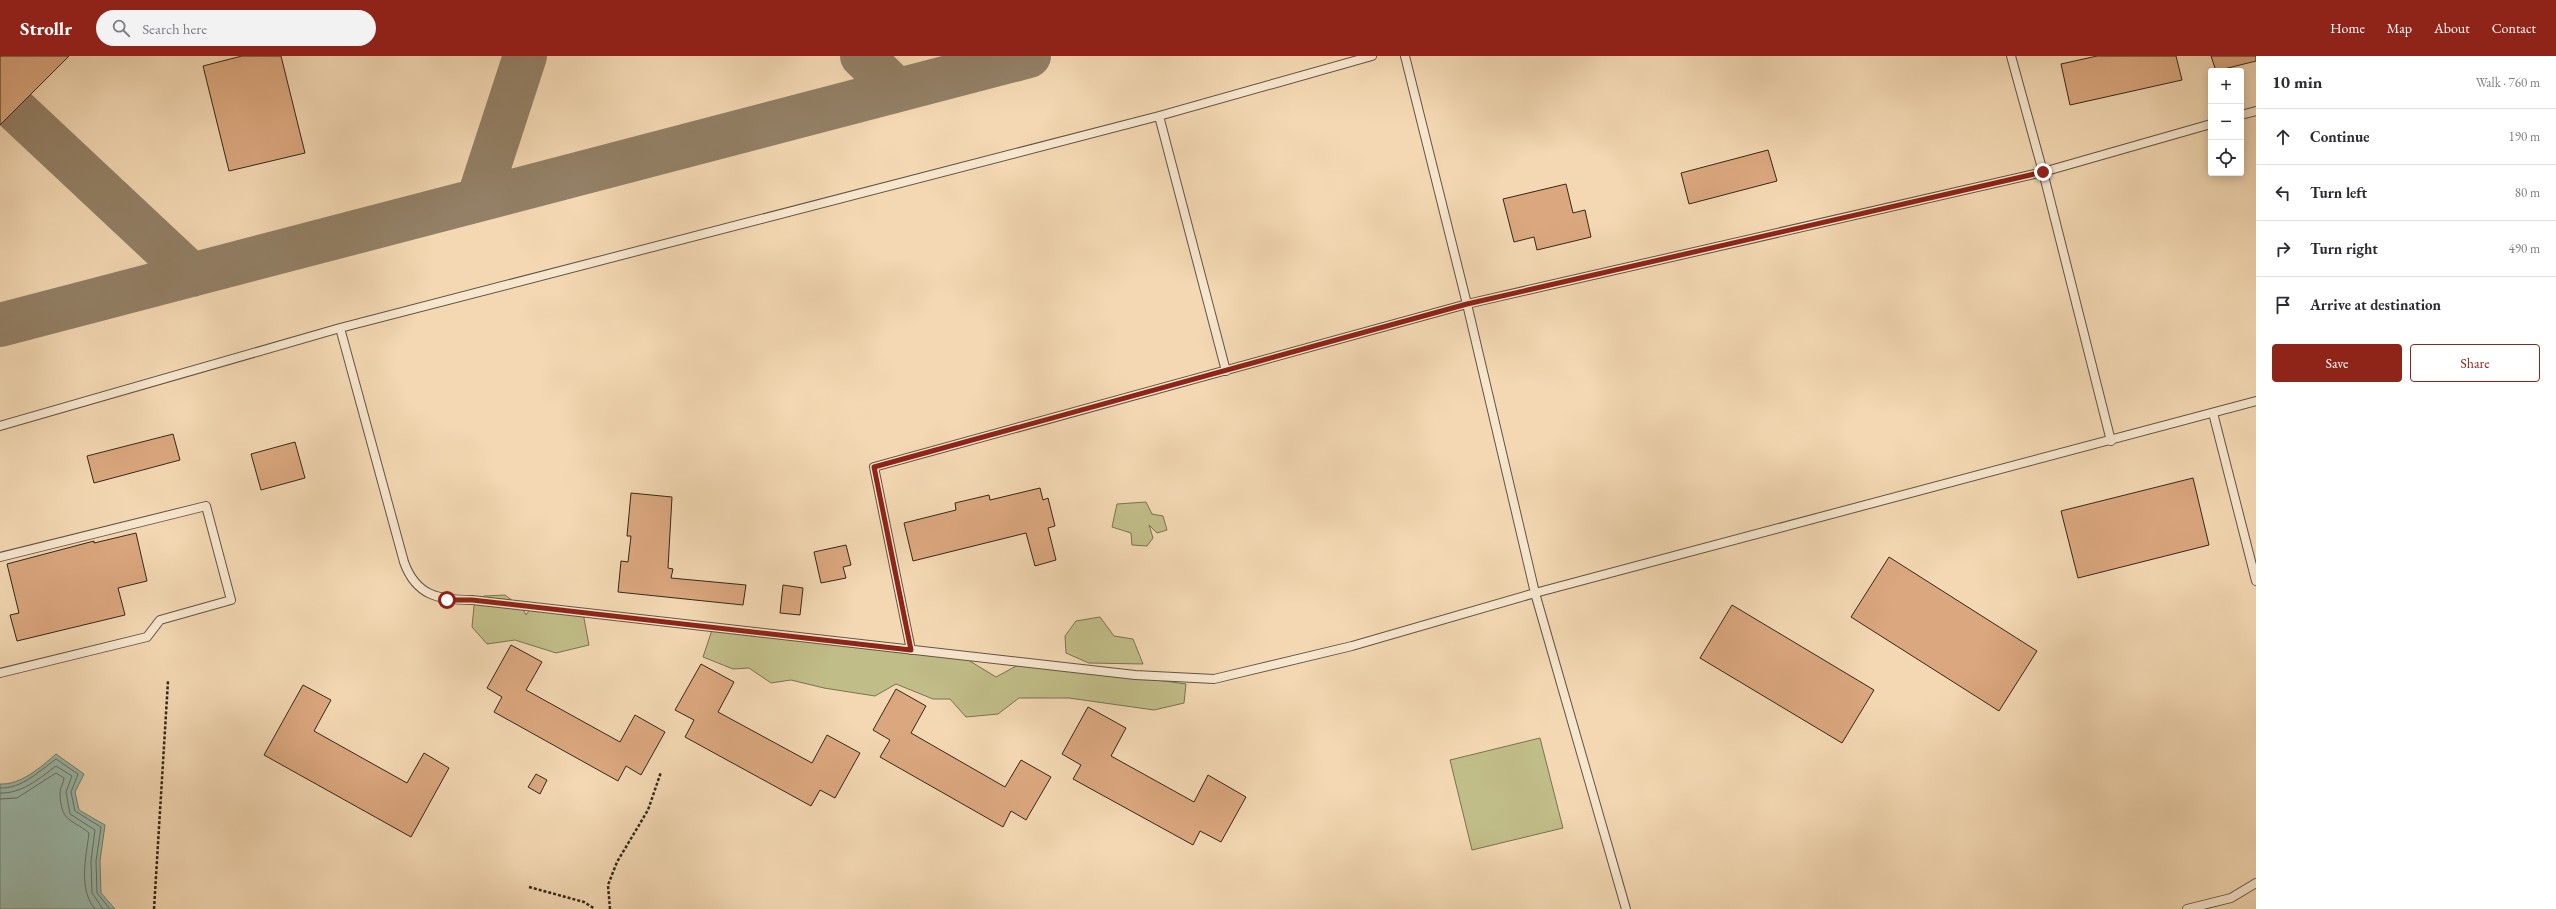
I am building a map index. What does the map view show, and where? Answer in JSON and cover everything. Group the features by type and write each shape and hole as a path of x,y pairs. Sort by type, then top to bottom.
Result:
{"lane":[{"path":"0,426 340,328 1159,116 1372,56"},
{"path":"1404,56 1467,304 1535,593 1626,909"},
{"path":"2010,56 2043,172 2111,441"},
{"path":"2244,115 2256,111"},
{"path":"1159,116 1226,371"},
{"path":"911,650 874,467 1467,304 2043,172 2208,125"},
{"path":"340,328 409,578 429,593 447,600 472,600 1135,675 1214,679 1352,646 1535,593 2111,441 2256,401"},
{"path":"2214,413 2256,581"},
{"path":"0,557 206,506 231,600 160,620 147,637 0,673"},
{"path":"2187,909 2231,898 2256,883"}],"path":[{"path":"154,909 168,681"},
{"path":"610,909 608,885 617,862 648,810 661,772"},
{"path":"529,887 584,902 596,909"}],"shaded area":[{"path":"1146,502 1152,514 1163,516 1167,530 1157,533 1149,525 1153,538 1147,546 1132,545 1131,533 1112,527 1117,504"},
{"path":"505,595 523,609 526,615 530,609 583,613 589,645 556,653 515,640 487,644 472,627 474,606 484,596"},
{"path":"1100,617 1114,636 1133,639 1143,664 1089,663 1066,653 1065,636 1076,621"},
{"path":"712,630 904,653 960,655 996,677 1020,664 1061,667 1186,684 1184,703 1154,710 1069,698 1019,698 998,714 966,717 950,699 933,699 896,684 875,696 824,688 791,680 771,683 749,668 733,669 703,657"},
{"path":"1540,738 1563,828 1472,850 1450,760"}],"water":[{"path":"56,754 84,774 75,792 79,810 105,825 100,861 101,893 115,909 0,909 0,784 16,782 30,774"}],"building":[{"path":"0,56 69,56 0,125"},
{"path":"242,56 281,56 305,153 229,171 203,66"},
{"path":"2097,56 2176,56 2182,80 2070,105 2061,64"},
{"path":"2211,56 2256,56 2256,61 2228,68 2215,68"},
{"path":"1768,150 1777,181 1689,204 1681,173"},
{"path":"1566,184 1573,213 1585,210 1591,237 1537,250 1534,237 1514,242 1503,199"},
{"path":"173,434 180,460 94,483 87,456"},
{"path":"295,442 305,478 261,490 251,454"},
{"path":"2193,478 2209,545 2078,578 2061,511"},
{"path":"1040,488 1043,500 1048,498 1055,526 1048,528 1056,560 1035,566 1026,533 913,561 904,523 956,510 955,503 989,495 990,500"},
{"path":"631,493 672,497 668,568 673,569 671,578 746,585 743,605 618,592 621,561 628,562 631,536 627,536"},
{"path":"136,533 147,581 118,588 125,615 17,641 10,615 19,613 7,564 94,541 94,543"},
{"path":"846,545 851,565 843,567 846,578 821,583 814,552"},
{"path":"1889,557 2037,651 1999,711 1851,617"},
{"path":"783,585 803,588 800,615 780,613"},
{"path":"1732,605 1874,690 1842,743 1700,658"},
{"path":"511,645 542,662 526,690 620,742 635,715 665,732 641,775 626,766 618,781 494,712 502,697 487,688"},
{"path":"701,664 734,682 718,712 812,763 827,735 860,753 835,798 820,790 811,806 685,737 694,720 675,710"},
{"path":"303,685 331,700 314,731 407,783 424,753 449,768 411,837 264,755"},
{"path":"896,689 926,706 911,733 1005,787 1021,760 1051,777 1026,820 1011,811 1003,827 880,757 890,740 873,730"},
{"path":"1088,707 1126,728 1111,756 1194,802 1208,775 1246,797 1221,842 1200,831 1193,845 1073,779 1081,765 1062,754"},
{"path":"536,774 547,780 540,794 528,787"}],"taxiway":[{"path":"478,200 525,56"},
{"path":"862,56 897,90"},
{"path":"0,325 1029,56"},
{"path":"0,95 192,275"}],"route":[{"path":"447,600 472,600 911,650 874,467 1467,304 2043,172"}]}
